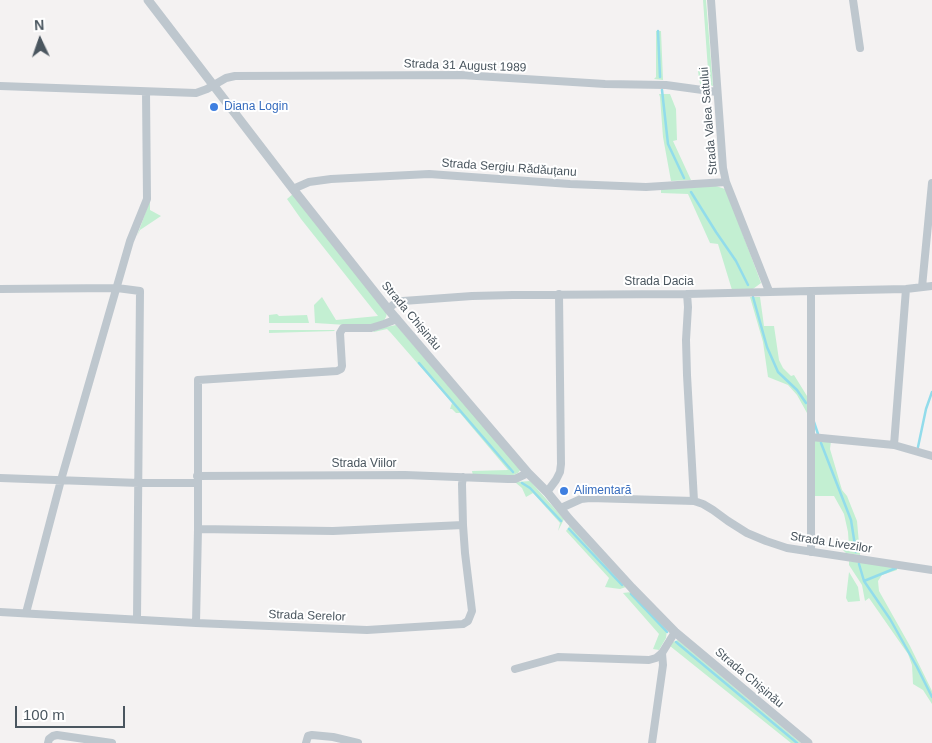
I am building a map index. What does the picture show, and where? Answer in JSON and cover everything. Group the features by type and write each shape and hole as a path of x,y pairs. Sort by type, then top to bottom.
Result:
{"street":[{"name":"Strada Chișinău","path":"148,0 388,309 547,492 569,520 675,632 808,743"},
{"name":"Strada Valea Satului","path":"711,0 723,168 726,182 769,291"},
{"path":"853,0 860,48"},
{"name":"Strada 31 August 1989","path":"0,86 196,93 226,78 236,76 462,75 605,84 666,85 717,92"},
{"path":"26,613 61,480 130,241 147,199 146,92"},
{"name":"Strada Sergiu Rădăuțanu","path":"293,189 309,182 331,179 429,174 570,184 636,186 726,182"},
{"path":"922,287 932,183"},
{"name":"Strada Dacia","path":"388,309 398,302 431,298 505,295 687,294 906,289 932,286"},
{"path":"0,289 117,288 140,291 137,619"},
{"path":"894,445 906,289"},
{"path":"811,291 811,552"},
{"path":"547,492 560,472 561,464 559,294"},
{"path":"687,294 687,375 694,501"},
{"path":"196,623 198,380 336,371 342,366 340,333 343,328 371,328 397,319"},
{"path":"810,437 894,445 932,456"},
{"name":"Strada Viilor","path":"0,478 139,482 405,475 515,479 528,472"},
{"name":"Strada Serelor","path":"0,612 367,630 463,624 468,621 472,612 463,525 463,477"},
{"name":"Strada Livezilor","path":"560,508 580,499 590,498 694,501 703,504 748,533 788,548 932,570"},
{"path":"198,528 333,531 463,525"},
{"path":"515,669 558,658 648,660 656,658 662,652 675,632"},
{"path":"652,743 664,665 662,652"},
{"path":"306,743 308,736 312,735 333,737 358,743"},
{"path":"48,743 49,739 57,736 112,743"}],"green space":[{"path":"703,0 706,0 713,86 700,84 698,71 708,70"},
{"path":"656,31 661,31 663,80 654,79 656,77"},
{"path":"659,94 670,94 676,109 677,140 673,141 691,180 671,181 663,137"},
{"path":"713,185 725,189 728,195 761,283 753,289 732,290 718,244 710,243 688,194 661,193 661,188"},
{"path":"293,194 387,313 383,322 362,326 315,323 314,305 322,297 336,320 378,316 287,199"},
{"path":"150,200 150,210 161,216 140,230 137,236"},
{"path":"750,297 760,297 764,326 774,326 779,360 783,368 791,376 794,375 807,396 807,413 797,395 788,385 768,377 763,342"},
{"path":"277,314 279,316 307,315 309,323 269,323 269,315"},
{"path":"396,325 521,469 518,473 509,477 473,476 472,471 508,470 460,413 450,409 452,403 391,333 387,329 373,331"},
{"path":"269,330 334,330 335,331 269,333"},
{"path":"831,441 830,449 842,490 847,496 857,521 860,555 846,553 843,550 849,547 848,532 844,514 834,496 815,496 813,442"},
{"path":"530,481 564,519 558,531 560,523 533,493 526,497 522,488 516,483"},
{"path":"570,525 626,587 620,589 605,587 609,578 566,531"},
{"path":"849,561 897,566 897,570 882,575 878,581 879,591 910,646 932,691 932,704 923,690 913,684 912,665 908,654 869,598 865,601 862,585 849,565"},
{"path":"849,572 858,587 860,601 848,602 846,598"},
{"path":"631,592 667,630 666,638 659,650 653,649 659,634 623,593"},
{"path":"678,640 801,743 791,743 670,646"}],"waterway":[{"path":"658,31 660,77"},
{"path":"662,90 668,144 684,178"},
{"path":"691,192 736,261 748,285"},
{"path":"753,297 767,347 778,372 797,390 806,403"},
{"path":"419,363 513,472"},
{"path":"918,447 926,409 932,392"},
{"path":"814,422 818,434"},
{"path":"821,443 851,520 856,552"},
{"path":"522,483 530,488 561,521"},
{"path":"569,529 622,585"},
{"path":"859,564 864,581 890,619 932,697"},
{"path":"864,581 896,568"},
{"path":"631,594 667,632"},
{"path":"676,642 797,743"}],"place":[{"name":"Diana Login","path":"214,107"},
{"name":"Alimentară","path":"564,491"}]}
